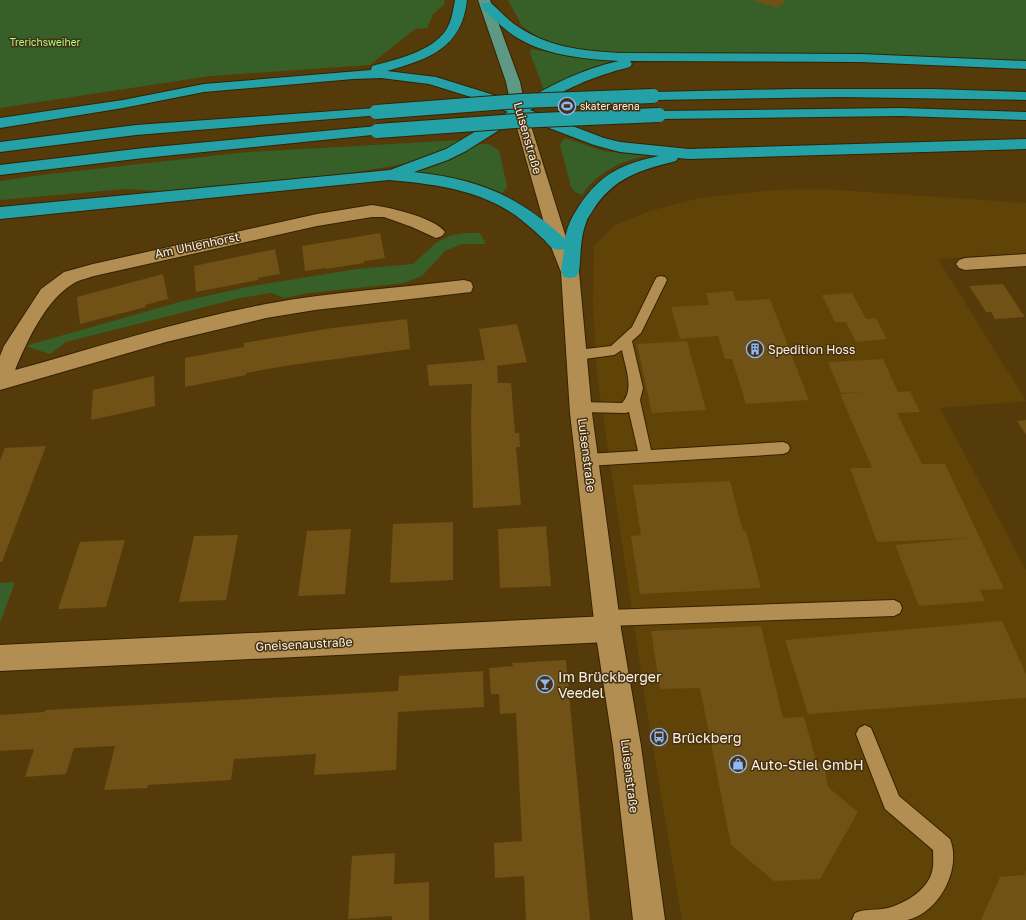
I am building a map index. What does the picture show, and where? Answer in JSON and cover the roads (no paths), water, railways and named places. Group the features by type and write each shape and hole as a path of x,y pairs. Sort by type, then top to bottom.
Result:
{"highway":[{"path":"0,123 123,104 204,88 353,74 402,63 433,48 447,37 456,26 461,0"},
{"path":"486,3 513,30 535,42 555,49 588,55 669,58 860,58 1026,65"},
{"path":"389,175 438,159 468,144 519,110 585,75 603,69 669,58"},
{"path":"353,74 403,76 431,80 492,99 549,124 599,142 620,147 689,154 1026,144"},
{"path":"0,147 136,130 521,101 653,96 799,93 1026,96"},
{"path":"0,170 144,153 377,131 516,121 659,115 900,112 1026,116"},
{"path":"570,272 577,224 593,196 608,182 625,170 646,163 689,154"},
{"path":"0,213 389,175 433,179 460,184 491,195 513,206 538,224 559,244"}],"main road":[{"name":"Luisenstraße","path":"486,3 513,82 519,110"}],"street":[{"name":"Luisenstraße","path":"519,110 559,244 570,272 581,407 587,460 608,624 627,746 649,920"},
{"name":"Am Uhlenhorst","path":"2,376 14,346 48,294 70,277 118,263 309,221 372,211 386,212 418,223 436,232"},
{"path":"965,264 1026,260"},
{"name":"Am Uhlenhorst","path":"2,376 267,311 318,303 464,287"},
{"name":"Gneisenaustraße","path":"0,658 608,624"}],"lane":[{"path":"577,355 614,350 626,340 637,330 661,280"},
{"path":"626,340 636,388 633,400 646,457"},
{"path":"581,407 625,408 633,400"},
{"path":"587,460 783,448"},
{"path":"608,624 894,608"},
{"path":"862,920 888,918 917,906 935,889 942,871 943,846 892,802 865,734"}],"place":[{"name":"skater arena","path":"567,106"},
{"name":"Spedition Hoss","path":"755,349"},
{"name":"Im Brückberger Veedel","path":"545,684"},
{"name":"Brückberg","path":"659,737"},
{"name":"Auto-Stiel GmbH","path":"738,764"}],"park label":[{"name":"Trerichsweiher","path":"45,42"}]}
